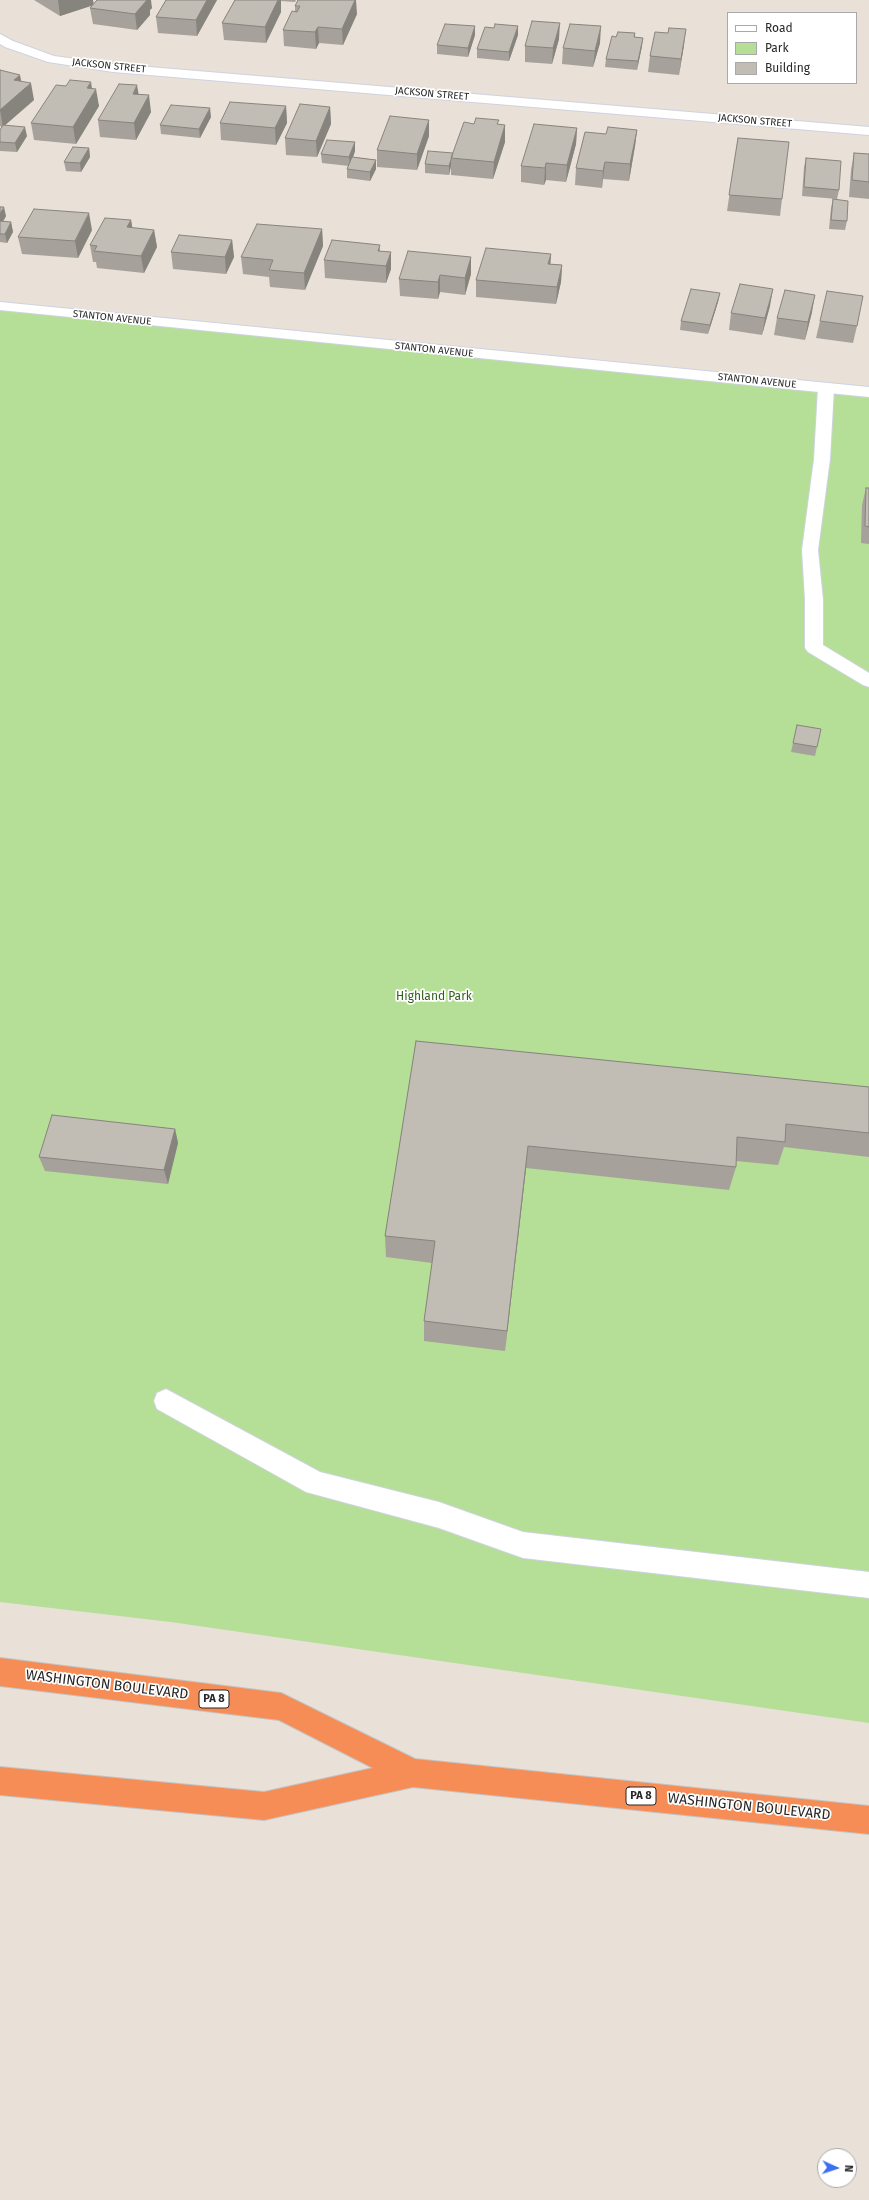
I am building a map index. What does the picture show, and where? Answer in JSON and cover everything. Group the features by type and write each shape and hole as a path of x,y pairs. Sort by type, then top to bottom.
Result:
{"highway":[{"name":"WASHINGTON BOULEVARD","path":"0,1672 281,1707 414,1772"},
{"name":"WASHINGTON BOULEVARD","path":"0,1781 264,1806 414,1772 869,1820"}],"street":[{"name":"JACKSON STREET","path":"0,38 9,44 52,59 113,68 869,131"},
{"name":"STANTON AVENUE","path":"0,306 869,392"},
{"path":"826,388 822,459 810,550 814,600 814,648 869,681"},
{"path":"166,1401 315,1483 439,1515 523,1545 869,1585"}],"green space":[{"name":"Highland Park","path":"0,306 869,392 869,1723 171,1622 0,1602"}],"building":[{"path":"97,0 147,0 135,14 90,8"},
{"path":"166,0 207,0 196,20 156,17"},
{"path":"235,0 278,0 265,27 222,23"},
{"path":"298,0 355,0 342,29 318,27 315,32 283,30 292,11 297,12 300,6 295,6"},
{"path":"532,21 560,23 553,48 525,46"},
{"path":"445,24 475,26 468,48 437,45"},
{"path":"495,24 518,26 509,52 477,49 485,27 494,28"},
{"path":"570,24 601,26 595,51 563,48"},
{"path":"669,28 686,29 681,59 650,56 655,32 668,33"},
{"path":"618,32 635,33 634,37 643,38 638,61 606,59 612,36 616,37"},
{"path":"0,70 20,75 14,80 31,83 0,110"},
{"path":"70,80 91,82 87,88 96,89 73,127 31,123 56,85 66,86"},
{"path":"119,84 137,85 133,94 149,95 134,123 98,120"},
{"path":"230,102 286,106 275,128 220,123"},
{"path":"300,104 330,107 316,141 285,138"},
{"path":"171,105 210,108 199,129 160,125"},
{"path":"390,116 429,120 417,154 377,150"},
{"path":"476,118 499,120 497,124 505,125 494,162 451,158 464,122 474,124"},
{"path":"534,124 577,128 567,165 546,163 545,168 521,166"},
{"path":"3,125 25,127 15,143 0,142 0,130"},
{"path":"608,127 637,130 630,164 605,162 603,171 576,168 585,132 606,134"},
{"path":"738,138 789,142 782,199 729,195"},
{"path":"327,140 355,142 349,157 321,154"},
{"path":"73,147 89,148 80,163 64,162"},
{"path":"428,151 453,153 449,166 425,164"},
{"path":"854,153 869,154 869,182 852,180"},
{"path":"352,157 376,160 370,172 347,169"},
{"path":"806,158 841,161 839,190 804,187"},
{"path":"833,199 848,201 847,221 831,220"},
{"path":"0,207 4,207 0,214"},
{"path":"34,209 89,213 75,241 18,237"},
{"path":"105,218 131,220 127,227 154,230 141,256 94,251 97,246 90,245"},
{"path":"0,221 11,222 5,234 0,234"},
{"path":"257,224 322,229 304,273 269,270 273,260 241,257"},
{"path":"179,235 232,240 225,257 171,252"},
{"path":"332,240 380,245 378,251 391,252 386,266 324,260"},
{"path":"486,248 551,254 548,264 562,265 557,287 476,280"},
{"path":"408,251 471,257 465,278 440,275 438,282 399,279"},
{"path":"740,284 773,289 765,318 731,313"},
{"path":"691,289 720,293 710,325 681,321"},
{"path":"785,290 815,295 808,322 777,318"},
{"path":"827,291 863,296 857,326 820,321"},
{"path":"866,488 869,488 869,527 865,526"},
{"path":"797,725 821,729 817,747 793,743"},
{"path":"416,1041 869,1087 869,1133 786,1124 785,1142 737,1137 736,1167 528,1146 507,1331 424,1321 435,1241 385,1236"},
{"path":"52,1115 175,1129 164,1170 39,1157"}]}
